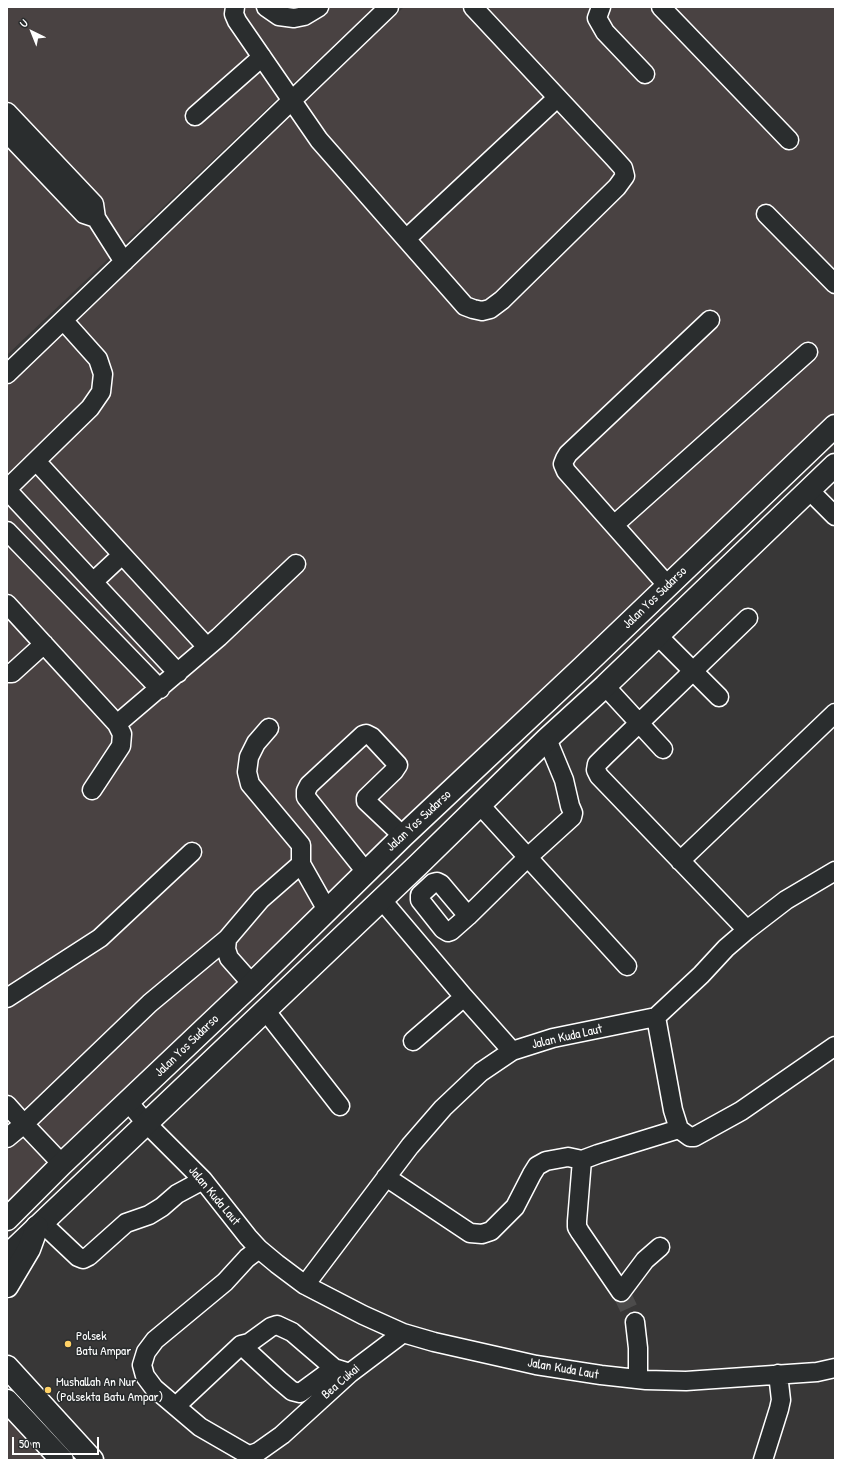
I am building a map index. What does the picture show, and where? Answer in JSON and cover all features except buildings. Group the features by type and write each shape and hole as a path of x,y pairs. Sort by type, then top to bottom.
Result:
{"main road":[{"name":"Jalan Yos Sudarso","path":"11,1213 252,984 403,836 835,426"},
{"path":"7,1256 147,1124 418,865 547,739 605,686 835,465"},
{"path":"7,1286 29,1249 39,1225"},
{"path":"7,1367 92,1460"},
{"path":"7,1401 62,1460"}],"street":[{"path":"235,7 234,14 237,21 319,140 465,306 482,311 490,308 502,300 617,187 625,176 623,168 473,7"},
{"path":"266,7 279,16 294,18 304,16 319,7"},
{"path":"7,374 64,321 389,7"},
{"path":"601,7 597,18 602,28 645,74"},
{"path":"661,7 789,140"},
{"path":"195,116 262,57"},
{"path":"406,239 557,98"},
{"path":"7,112 94,204 96,218 124,262"},
{"path":"7,133 84,214 96,218"},
{"path":"766,214 835,284"},
{"path":"668,586 566,471 563,464 564,459 710,320"},
{"path":"64,321 98,359 103,374 101,392 90,408 7,489 178,673"},
{"path":"614,525 808,352"},
{"path":"36,461 207,648"},
{"path":"809,490 835,516"},
{"path":"7,531 160,689"},
{"path":"93,582 122,555"},
{"path":"117,724 207,648 296,564"},
{"path":"7,604 117,724 122,734 121,746 92,790"},
{"path":"747,930 598,776 596,770 598,764 639,723 694,672 748,618"},
{"path":"657,636 719,697"},
{"path":"7,673 12,673 44,644"},
{"path":"605,686 663,749"},
{"path":"680,861 835,713"},
{"path":"268,728 256,743 249,757 247,772 250,784 301,845 301,864 327,910"},
{"path":"366,872 306,797 306,791 309,785 363,735 366,734 372,737 398,765 394,771 366,798 366,801 403,836"},
{"path":"435,882 421,893 420,897 443,929 448,932 468,916 528,857 572,817 573,812 570,806 564,780 547,739"},
{"path":"480,804 626,966"},
{"path":"7,998 100,938 192,852"},
{"path":"7,1138 24,1124 150,1003 227,939 233,930 261,899 301,864"},
{"path":"418,865 435,882 441,884 468,916"},
{"path":"835,871 786,900 747,930 726,948 701,975 656,1017 673,1110 679,1129 690,1137 694,1137 741,1111 835,1046"},
{"path":"381,899 512,1051"},
{"path":"227,939 226,949 230,958 252,984"},
{"path":"413,1041 464,997"},
{"path":"265,1010 340,1106"},
{"name":"Jalan Kuda Laut","path":"305,1285 410,1146 443,1108 482,1072 512,1051 553,1038 656,1017"},
{"name":"Jalan Kuda Laut","path":"128,1102 147,1124 203,1180 259,1249 305,1285 363,1315 403,1333 441,1344 536,1365 638,1379 686,1381 817,1372 835,1368"},
{"path":"7,1105 62,1164"},
{"path":"386,1177 470,1233 482,1234 491,1231 515,1207 537,1166 546,1161 568,1157 582,1160 679,1129"},
{"path":"582,1160 577,1227 621,1292 645,1260 660,1247"},
{"path":"39,1225 78,1257 83,1258 89,1256 126,1223 149,1215 162,1207 177,1194 203,1180"},
{"path":"241,1345 279,1380 292,1390 300,1393 342,1370 292,1332 278,1325 272,1327 249,1343 241,1345 176,1406 154,1388 145,1376 142,1365 146,1352 155,1340 219,1287 247,1258 259,1249"},
{"path":"635,1322 638,1348 638,1379"},
{"name":"Bea Cukai","path":"176,1406 200,1427 250,1455 258,1452 282,1435 342,1370 403,1333"},
{"path":"763,1460 779,1409 780,1400 778,1374"}],"shaded area":[{"path":"7,7 374,7 7,355"},
{"path":"404,7 835,7 835,416 7,1212 7,382"},
{"path":"7,1397 69,1460 7,1460"}],"tunnel":[{"path":"621,1292 635,1322"}],"place":[{"name":"Polsek Batu Ampar","path":"68,1344"},
{"name":"Mushallah An Nur (Polsekta Batu Ampar)","path":"48,1390"}]}
